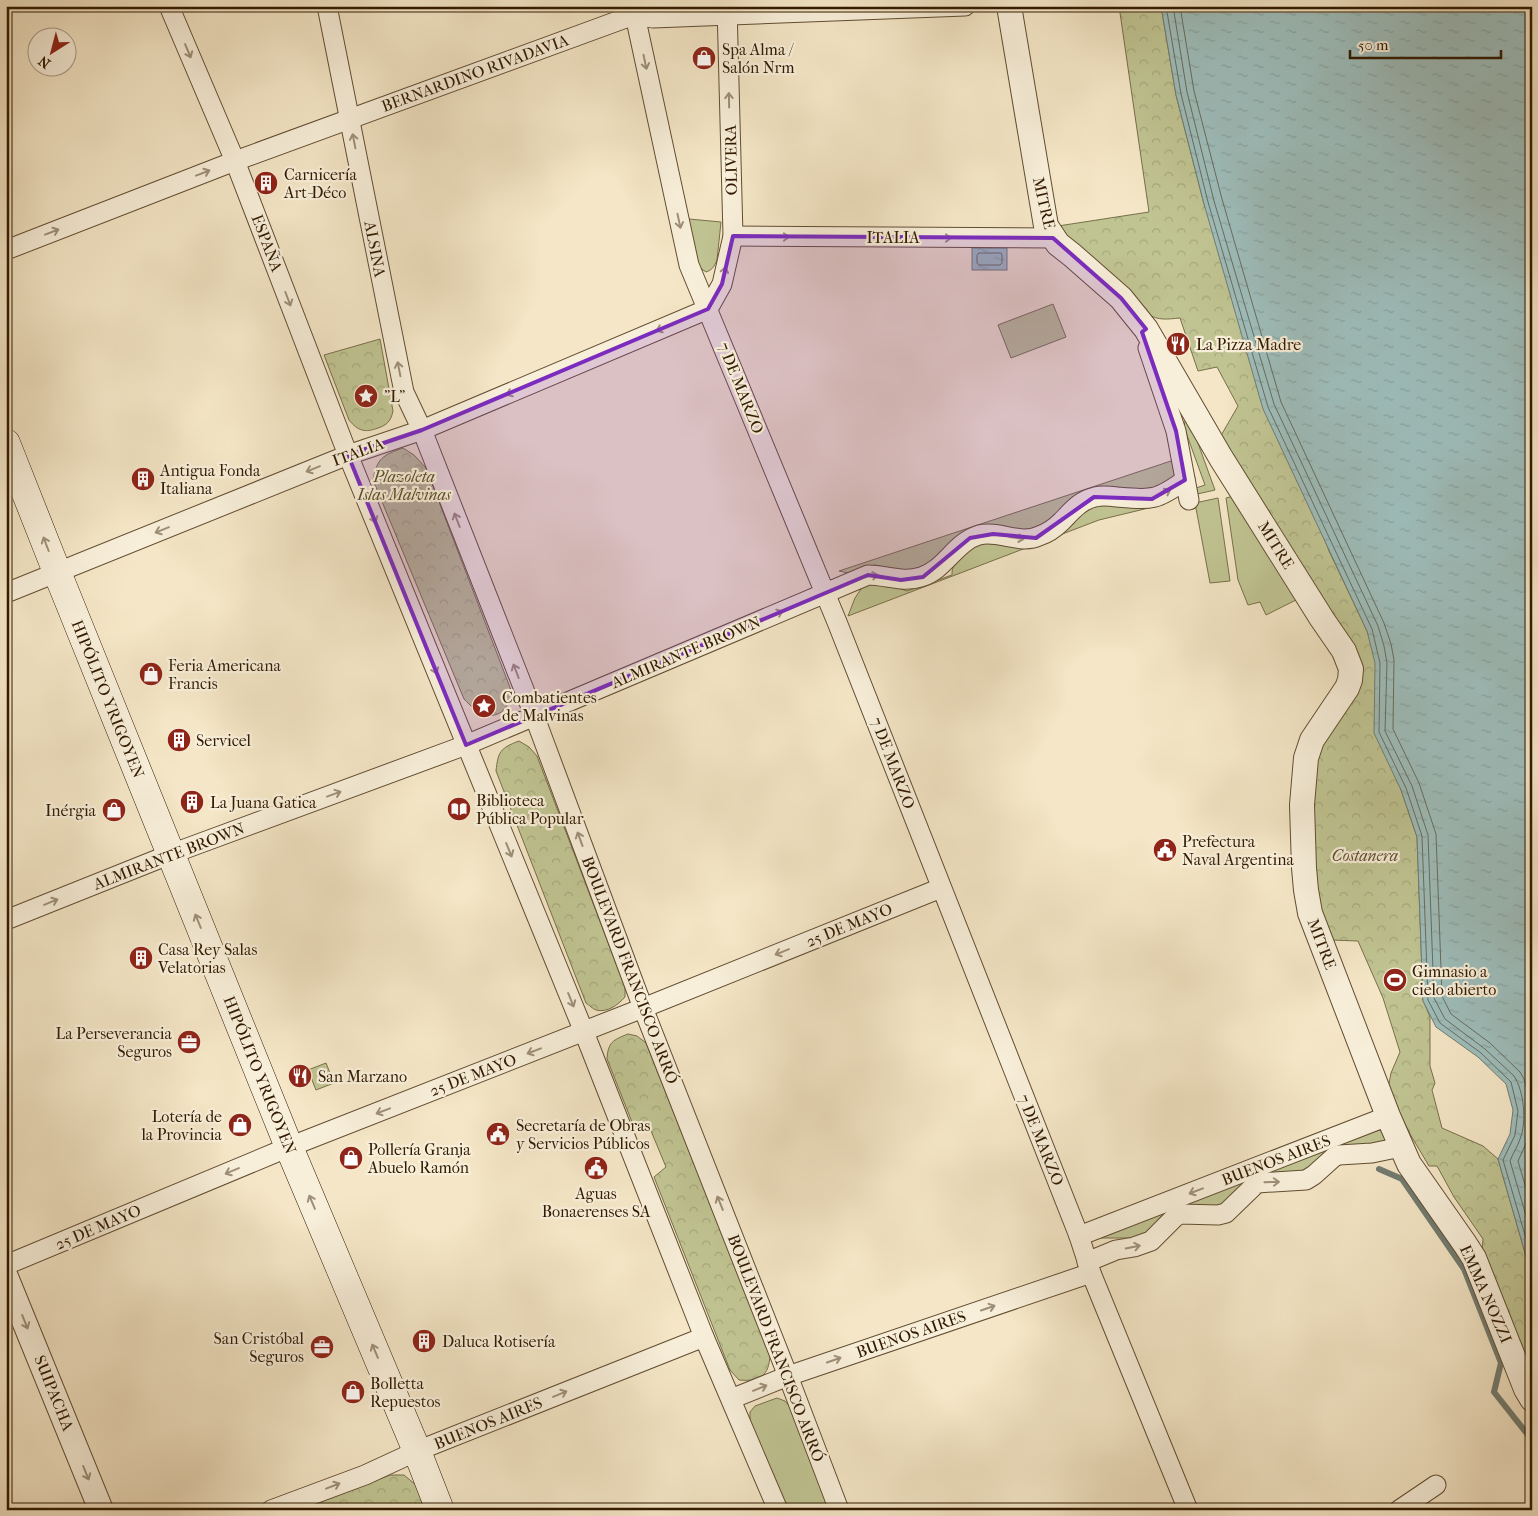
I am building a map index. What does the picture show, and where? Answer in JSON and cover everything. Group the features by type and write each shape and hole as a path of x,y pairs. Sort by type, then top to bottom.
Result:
{"main road":[{"name":"HIPÓLITO YRIGOYEN","path":"6,443 289,1147 418,1451 440,1510"}],"street":[{"name":"ESPAÑA","path":"169,6 235,160 348,455"},
{"name":"ALSINA","path":"327,6 404,392 422,430"},
{"name":"BERNARDINO RIVADAVIA","path":"6,250 235,160 634,10 653,18 727,11 965,6"},
{"name":"MITRE","path":"1009,6 1046,226 1058,244 1121,298 1146,329 1221,458 1344,651 1351,669 1347,688 1312,740 1306,758 1302,805 1306,890 1310,912 1388,1116"},
{"name":"7 DE MARZO","path":"634,10 689,265 826,594 1079,1236 1089,1267 1188,1510"},
{"name":"OLIVERA","path":"708,309 722,284 733,236 727,11"},
{"name":"ITALIA","path":"733,236 1053,238"},
{"name":"ITALIA","path":"6,593 348,455 422,430 708,309"},
{"path":"1146,329 1142,332 1176,431 1188,500"},
{"name":"BOULEVARD FRANCISCO ARRÓ","path":"422,430 534,715 643,1008 839,1510"},
{"path":"348,455 584,1032 704,1337 778,1510"},
{"name":"ALMIRANTE BROWN","path":"6,920 171,854 466,745 868,575 879,575 901,580 923,577 934,571 970,538 993,534 1023,539 1036,538 1051,531 1071,511 1094,497 1152,499 1161,496 1185,480"},
{"name":"25 DE MAYO","path":"6,1265 289,1147 584,1032 941,888"},
{"name":"EMMA NOZZI","path":"1388,1116 1408,1164 1474,1258 1526,1389 1532,1399"},
{"name":"BUENOS AIRES","path":"1079,1236 1388,1116"},
{"name":"BUENOS AIRES","path":"731,1399 788,1376 1089,1267 1116,1250 1134,1247 1151,1241 1180,1214 1218,1215 1226,1213 1257,1183 1306,1180 1339,1155 1401,1147"},
{"name":"SUIPACHA","path":"6,1277 101,1510"},
{"name":"BUENOS AIRES","path":"271,1510 704,1337"},
{"path":"1399,1510 1436,1485"}],"highlighted area":[{"path":"733,236 1053,238 1121,298 1146,329 1142,332 1176,431 1185,480 1152,499 1094,497 1036,538 993,534 970,538 923,577 901,580 868,575 466,745 348,455 422,430 708,309 722,284"}],"green space":[{"name":"Costanera","path":"1119,6 1161,6 1176,95 1204,204 1329,551 1367,631 1373,649 1401,790 1417,837 1423,1000 1430,1017 1430,1066 1435,1083 1432,1090 1442,1128 1483,1146 1498,1159 1532,1277 1532,1377 1482,1252 1483,1239 1454,1197 1437,1166 1429,1166 1410,1134 1388,1089 1391,1073 1400,1052 1383,998 1358,941 1331,940 1317,909 1311,830 1316,755 1353,694 1219,439 1238,406 1217,367 1198,371 1180,318 1159,319 1148,314 1064,236 1058,226 1149,212"},
{"path":"689,219 721,222 717,260 713,268 706,272 696,262 692,248"},
{"path":"1053,304 1066,337 1011,358 998,325"},
{"path":"380,339 393,411 390,420 384,425 378,428 362,430 349,420 324,355"},
{"path":"1185,421 1191,424 1215,490 1193,495 1196,488 1205,485 1184,427"},
{"name":"Plazoleta Islas Malvinas","path":"403,448 414,455 426,468 511,690 508,704 497,714 487,715 480,713 464,699 373,480 382,458"},
{"path":"1177,459 1175,476 1161,488 1131,493 1034,531 957,536 932,563 910,572 875,565 848,573 839,571"},
{"path":"1234,496 1300,598 1266,615 1260,602 1248,605 1238,580 1226,498"},
{"path":"1218,498 1230,581 1210,583 1195,503"},
{"path":"1136,504 1157,506 1099,520 848,616 855,598 863,586 874,584 907,591 952,575 954,564 980,542 1004,544 1093,505"},
{"path":"519,741 529,747 537,756 625,987 625,997 608,1009 596,1010 586,1003 496,771 501,752"},
{"path":"628,1034 637,1036 646,1043 770,1355 768,1368 758,1379 739,1380 730,1370 654,1177 666,1167 649,1126 634,1127 607,1059 612,1042"},
{"path":"326,1063 334,1083 316,1090 308,1070"},
{"path":"1379,1130 1385,1131 1388,1142 1309,1170 1262,1175"},
{"path":"1250,1179 1223,1204 1216,1206 1183,1206"},
{"path":"1166,1211 1146,1233 1132,1238 1099,1238"},
{"path":"777,1398 785,1401 791,1408 829,1510 785,1510 750,1422 750,1412 755,1406"},
{"path":"390,1475 404,1475 416,1485 426,1510 300,1510"}],"water":[{"path":"1161,6 1532,6 1532,1277 1498,1159 1510,1134 1513,1110 1506,1084 1478,1057 1436,1027 1423,1001 1417,837 1401,790 1374,733 1375,663 1367,631 1263,409 1204,204 1176,95"},
{"path":"972,248 1007,248 1007,270 972,270"}],"waterway":[{"path":"1379,1169 1402,1179 1464,1269 1501,1363 1494,1392 1532,1440"}],"place":[{"name":"Spa Alma / Salón Nrm","path":"704,58"},
{"name":"Carnicería Art-Déco","path":"266,183"},
{"name":"La Pizza Madre","path":"1178,344"},
{"name":"\"L\"","path":"366,396"},
{"name":"Antigua Fonda Italiana","path":"143,479"},
{"name":"Feria Americana Francis","path":"151,674"},
{"name":"Combatientes de Malvinas","path":"484,706"},
{"name":"Servicel","path":"179,740"},
{"name":"La Juana Gatica","path":"192,802"},
{"name":"Biblioteca Pública Popular","path":"459,809"},
{"name":"Inérgia","path":"114,810"},
{"name":"Prefectura Naval Argentina","path":"1165,850"},
{"name":"Casa Rey Salas Velatorias","path":"141,958"},
{"name":"Gimnasio a cielo abierto","path":"1395,980"},
{"name":"La Perseverancia Seguros","path":"189,1042"},
{"name":"San Marzano","path":"300,1076"},
{"name":"Lotería de la Provincia","path":"240,1125"},
{"name":"Secretaría de Obras y Servicios Públicos","path":"498,1134"},
{"name":"Pollería Granja Abuelo Ramón","path":"351,1158"},
{"name":"Aguas Bonaerenses SA","path":"596,1168"},
{"name":"Daluca Rotisería","path":"424,1341"},
{"name":"San Cristóbal Seguros","path":"322,1347"},
{"name":"Bolletta Repuestos","path":"353,1392"}]}
